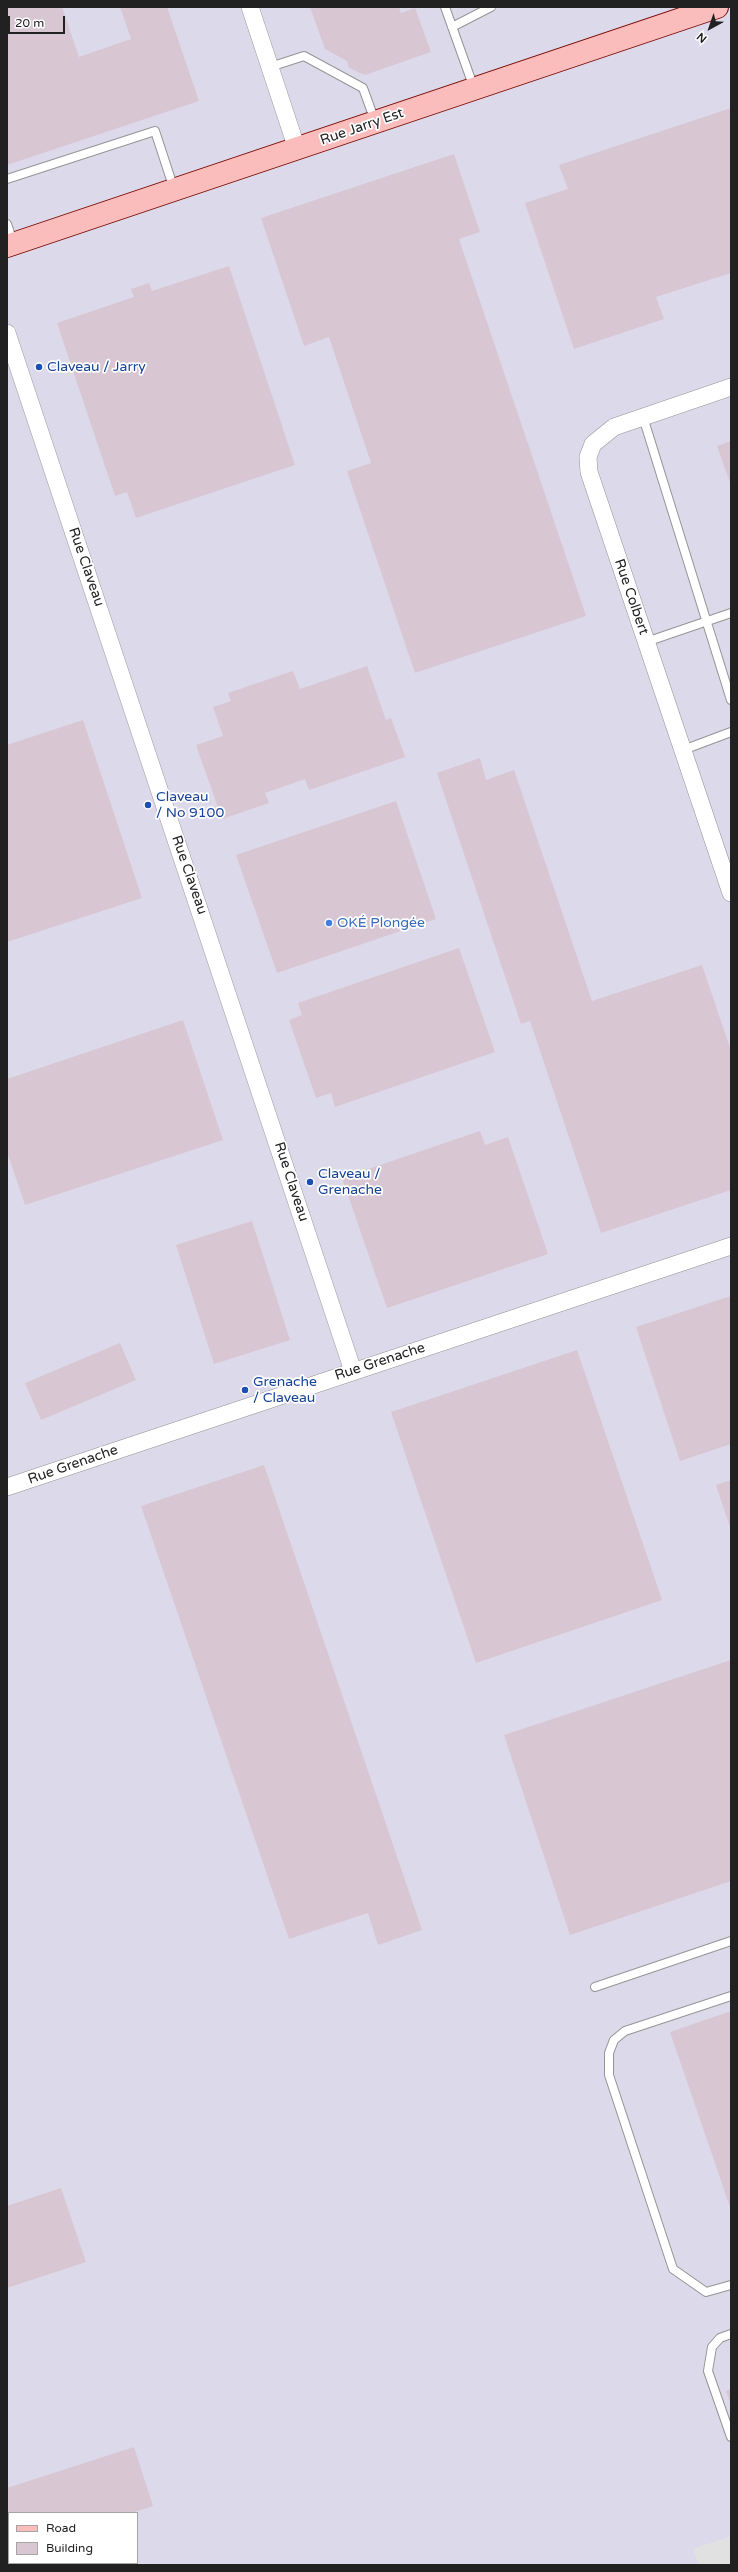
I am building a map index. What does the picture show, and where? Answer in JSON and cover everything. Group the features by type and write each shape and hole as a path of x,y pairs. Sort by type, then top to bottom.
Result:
{"street":[{"path":"250,7 297,149"},
{"name":"Rue Jarry Est","path":"9,238 175,190 717,7"},
{"name":"Rue Claveau","path":"7,333 352,1371"},
{"name":"Rue Colbert","path":"731,387 614,427 602,434 593,444 588,457 589,472 731,893"},
{"name":"Rue Grenache","path":"7,1487 731,1246"}],"lane":[{"path":"445,7 474,89"},
{"path":"452,27 491,7"},
{"path":"270,67 304,56 363,88 375,122"},
{"path":"7,179 155,131 175,190"},
{"path":"643,417 731,700"},
{"path":"646,642 731,612"},
{"path":"683,750 731,732"},
{"path":"595,1987 731,1941"},
{"path":"731,1996 626,2031 614,2040 609,2053 608,2075 673,2269 689,2282 706,2292 731,2285"},
{"path":"731,2334 720,2338 712,2347 708,2371 731,2437"}],"shaded area":[{"path":"7,7 731,7 731,2565 7,2565"},
{"path":"731,2536 731,2565 699,2565 693,2549"}],"building":[{"path":"7,7 62,7 79,57 131,39 120,7 167,7 199,101 7,165"},
{"path":"310,7 399,7 401,13 415,8 431,52 365,75 349,68 347,61 325,49"},
{"path":"731,108 731,273 656,297 664,319 574,349 525,203 568,189 559,165"},
{"path":"454,154 480,232 459,239 586,616 415,673 347,471 371,463 329,337 304,346 261,218"},
{"path":"229,266 295,465 136,518 127,492 115,496 57,323 134,297 131,289 149,283 152,291"},
{"path":"731,441 731,485 717,446"},
{"path":"367,666 386,720 391,718 405,757 309,790 305,779 265,793 269,803 222,819 196,745 223,736 213,707 231,701 228,693 293,671 300,689"},
{"path":"83,720 142,898 7,942 7,745"},
{"path":"480,758 486,780 514,770 592,1001 702,965 731,1051 731,1190 601,1233 530,1021 521,1024 437,773"},
{"path":"396,801 436,919 277,973 236,855"},
{"path":"459,948 495,1052 335,1107 331,1093 316,1098 289,1020 302,1015 298,1003"},
{"path":"183,1020 223,1140 25,1205 7,1152 7,1079"},
{"path":"480,1131 485,1145 508,1137 548,1254 387,1308 342,1178"},
{"path":"252,1221 290,1340 214,1364 176,1245"},
{"path":"731,1296 731,1444 680,1461 636,1327"},
{"path":"120,1343 136,1380 41,1420 25,1383"},
{"path":"577,1350 662,1600 476,1663 391,1412"},
{"path":"264,1465 422,1930 378,1945 368,1913 289,1939 141,1506"},
{"path":"731,1480 731,1530 716,1485"},
{"path":"731,1660 731,1881 570,1935 504,1735"},
{"path":"731,2011 731,2210 670,2032"},
{"path":"61,2188 86,2262 7,2288 7,2206"},
{"path":"731,2389 731,2405 726,2391"},
{"path":"134,2447 153,2506 134,2512 8,2512 7,2554 7,2488"}],"place":[{"name":"Claveau / Jarry","path":"39,367"},
{"name":"Claveau / No 9100","path":"148,805"},
{"name":"OKÉ Plongée","path":"329,923"},
{"name":"Claveau / Grenache","path":"310,1182"},
{"name":"Grenache / Claveau","path":"245,1390"}]}
